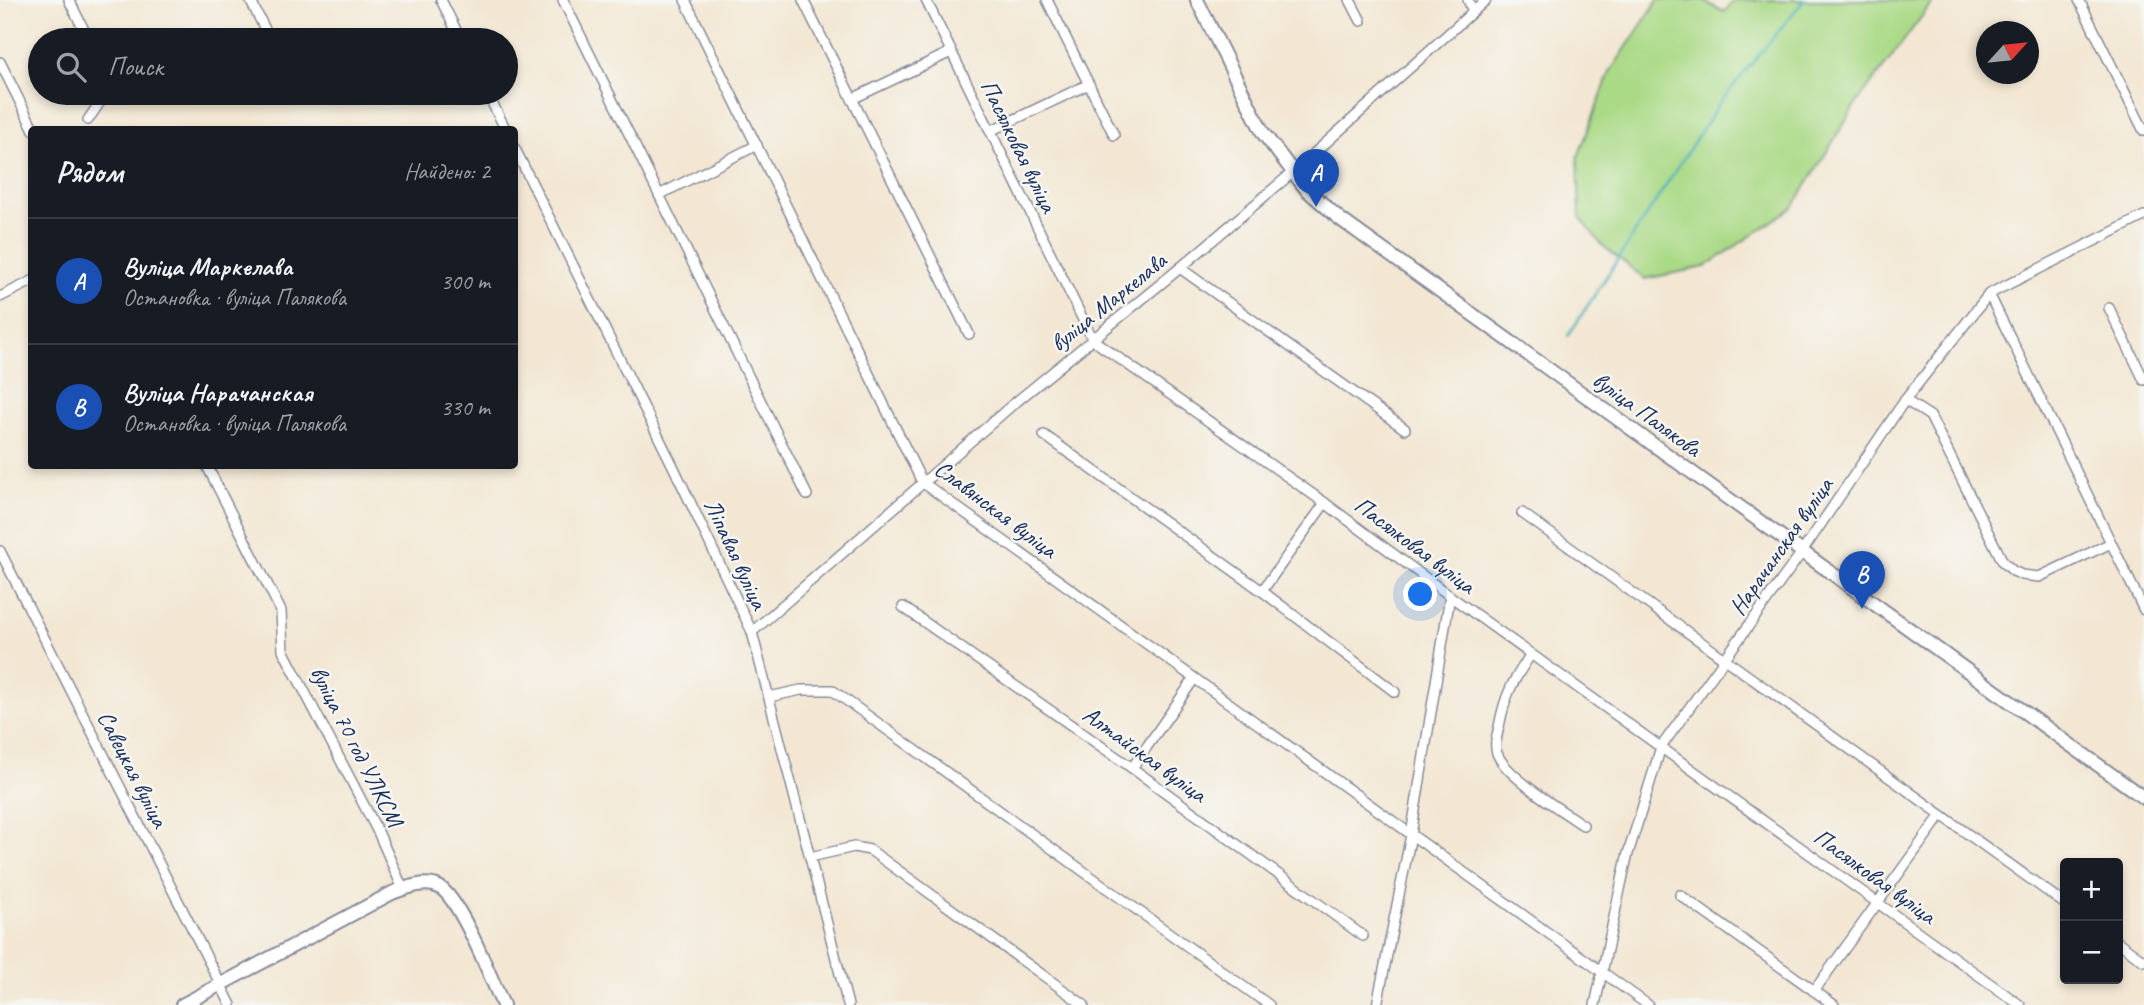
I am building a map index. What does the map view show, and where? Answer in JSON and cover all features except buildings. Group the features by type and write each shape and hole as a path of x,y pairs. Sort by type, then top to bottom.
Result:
{"street":[{"path":"69,0 83,28"},
{"path":"250,0 264,28"},
{"path":"441,0 455,28"},
{"path":"562,0 807,495"},
{"name":"Славянская вуліца","path":"685,0 922,482 1648,1005"},
{"path":"803,0 969,334"},
{"name":"Пасялковая вуліца","path":"926,0 1093,340 1325,503 1450,596 2020,1005"},
{"path":"1047,0 1114,135"},
{"name":"вуліца Палякова","path":"1197,0 1263,133 1307,190 1340,219 2144,798"},
{"path":"1350,0 1361,21"},
{"path":"1468,0 1473,10"},
{"name":"вуліца Маркелава","path":"752,632 922,482 1292,173 1486,0"},
{"path":"2079,0 2144,131"},
{"path":"852,99 951,52"},
{"path":"0,62 32,126"},
{"path":"990,131 1089,84"},
{"path":"88,120 98,105"},
{"path":"493,105 504,126"},
{"path":"659,195 757,145"},
{"name":"Ліпавая вуліца","path":"518,156 674,468 752,632 848,1005"},
{"name":"Нарачанская вуліца","path":"1595,1005 1627,857 1661,747 1802,552 1905,400 1989,294 2144,216"},
{"path":"1180,268 1405,429"},
{"path":"0,297 28,283"},
{"path":"1989,294 2144,610"},
{"path":"2109,308 2144,380"},
{"path":"1905,400 1930,416 2003,562 2013,571 2039,577 2111,543"},
{"path":"1044,435 1262,591 1395,692"},
{"name":"вуліца 70 год УЛКСМ","path":"209,469 281,611 283,650 379,834 403,889"},
{"path":"1262,591 1325,503"},
{"path":"1522,513 2060,900"},
{"name":"Савецкая вуліца","path":"0,551 231,1005"},
{"path":"1377,1005 1411,835 1450,596"},
{"name":"Алтайская вуліца","path":"903,607 1132,768 1363,936"},
{"path":"1531,654 1504,699 1496,752 1511,773 1583,825"},
{"path":"1132,768 1194,679"},
{"path":"769,697 801,690 832,690 1269,1005"},
{"path":"1814,991 1941,814"},
{"path":"810,857 854,847 870,850 1084,1005"},
{"path":"182,1005 403,889 427,884 439,887 449,895 460,911 503,1005"},
{"path":"1680,895 1834,1005"},
{"path":"2123,946 2144,961"}],"green space":[{"path":"1658,0 1702,0 1724,12 1735,0 1934,0 1854,107 1793,207 1705,267 1645,279 1602,245 1580,217 1578,157 1610,72"}],"waterway":[{"path":"1568,336 1718,105 1804,0"}],"place":[{"name":"Вуліца Маркелава","path":"1316,207"},
{"name":"Вуліца Нарачанская","path":"1862,609"}]}
